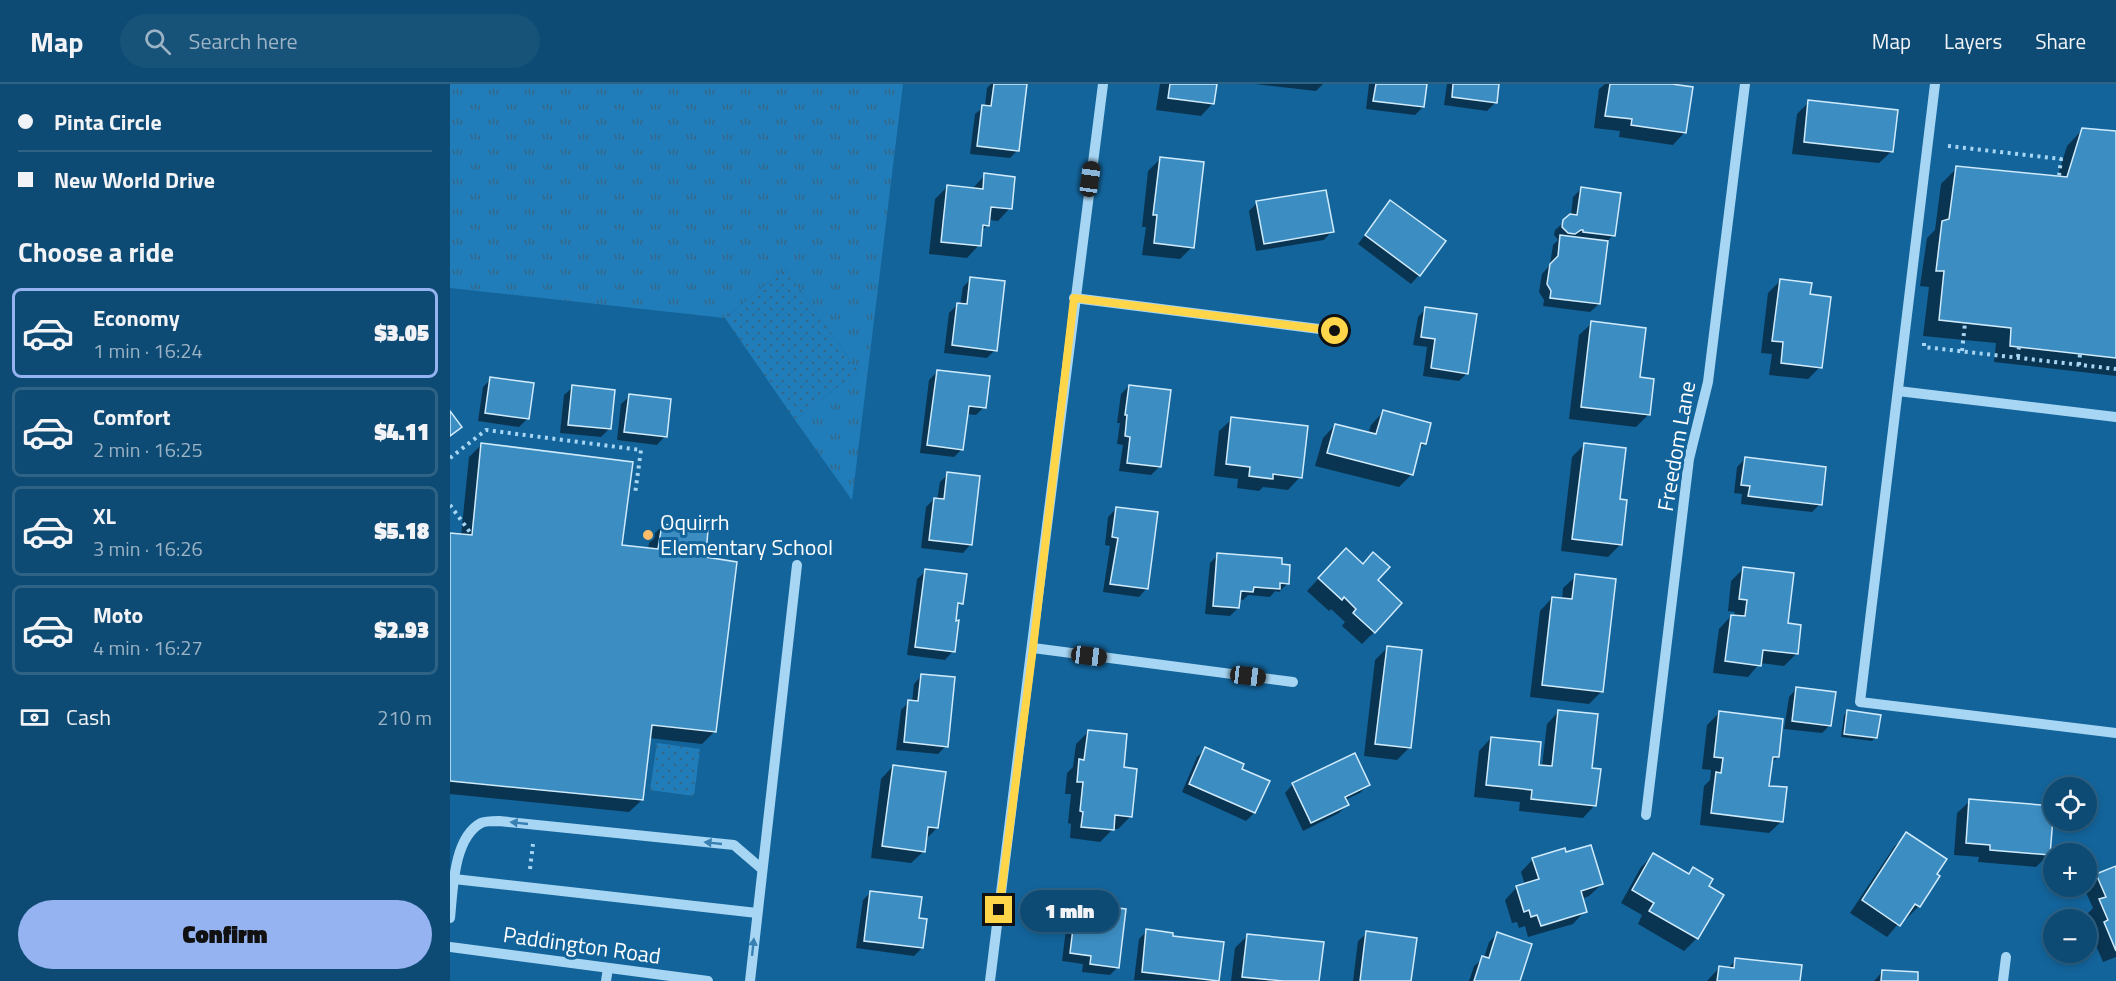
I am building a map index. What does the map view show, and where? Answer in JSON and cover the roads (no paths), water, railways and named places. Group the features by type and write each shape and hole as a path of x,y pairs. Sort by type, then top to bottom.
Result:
{"street":[{"path":"990,981 1102,84"},
{"name":"Freedom Lane","path":"1646,815 1689,459 1707,382 1745,84"},
{"path":"1935,84 1860,702 2116,733"},
{"path":"1074,298 1335,331"},
{"path":"1898,391 2116,417"},
{"path":"750,981 797,565"},
{"path":"1033,648 1293,682"},
{"path":"450,918 456,862 468,835 481,823 499,821 734,845 762,869"},
{"path":"454,879 757,913"},
{"name":"Paddington Road","path":"450,947 708,981"},
{"path":"2003,981 2006,957"},
{"path":"606,981 608,968"}],"place":[{"name":"Oquirrh Elementary School","path":"648,535"}]}
